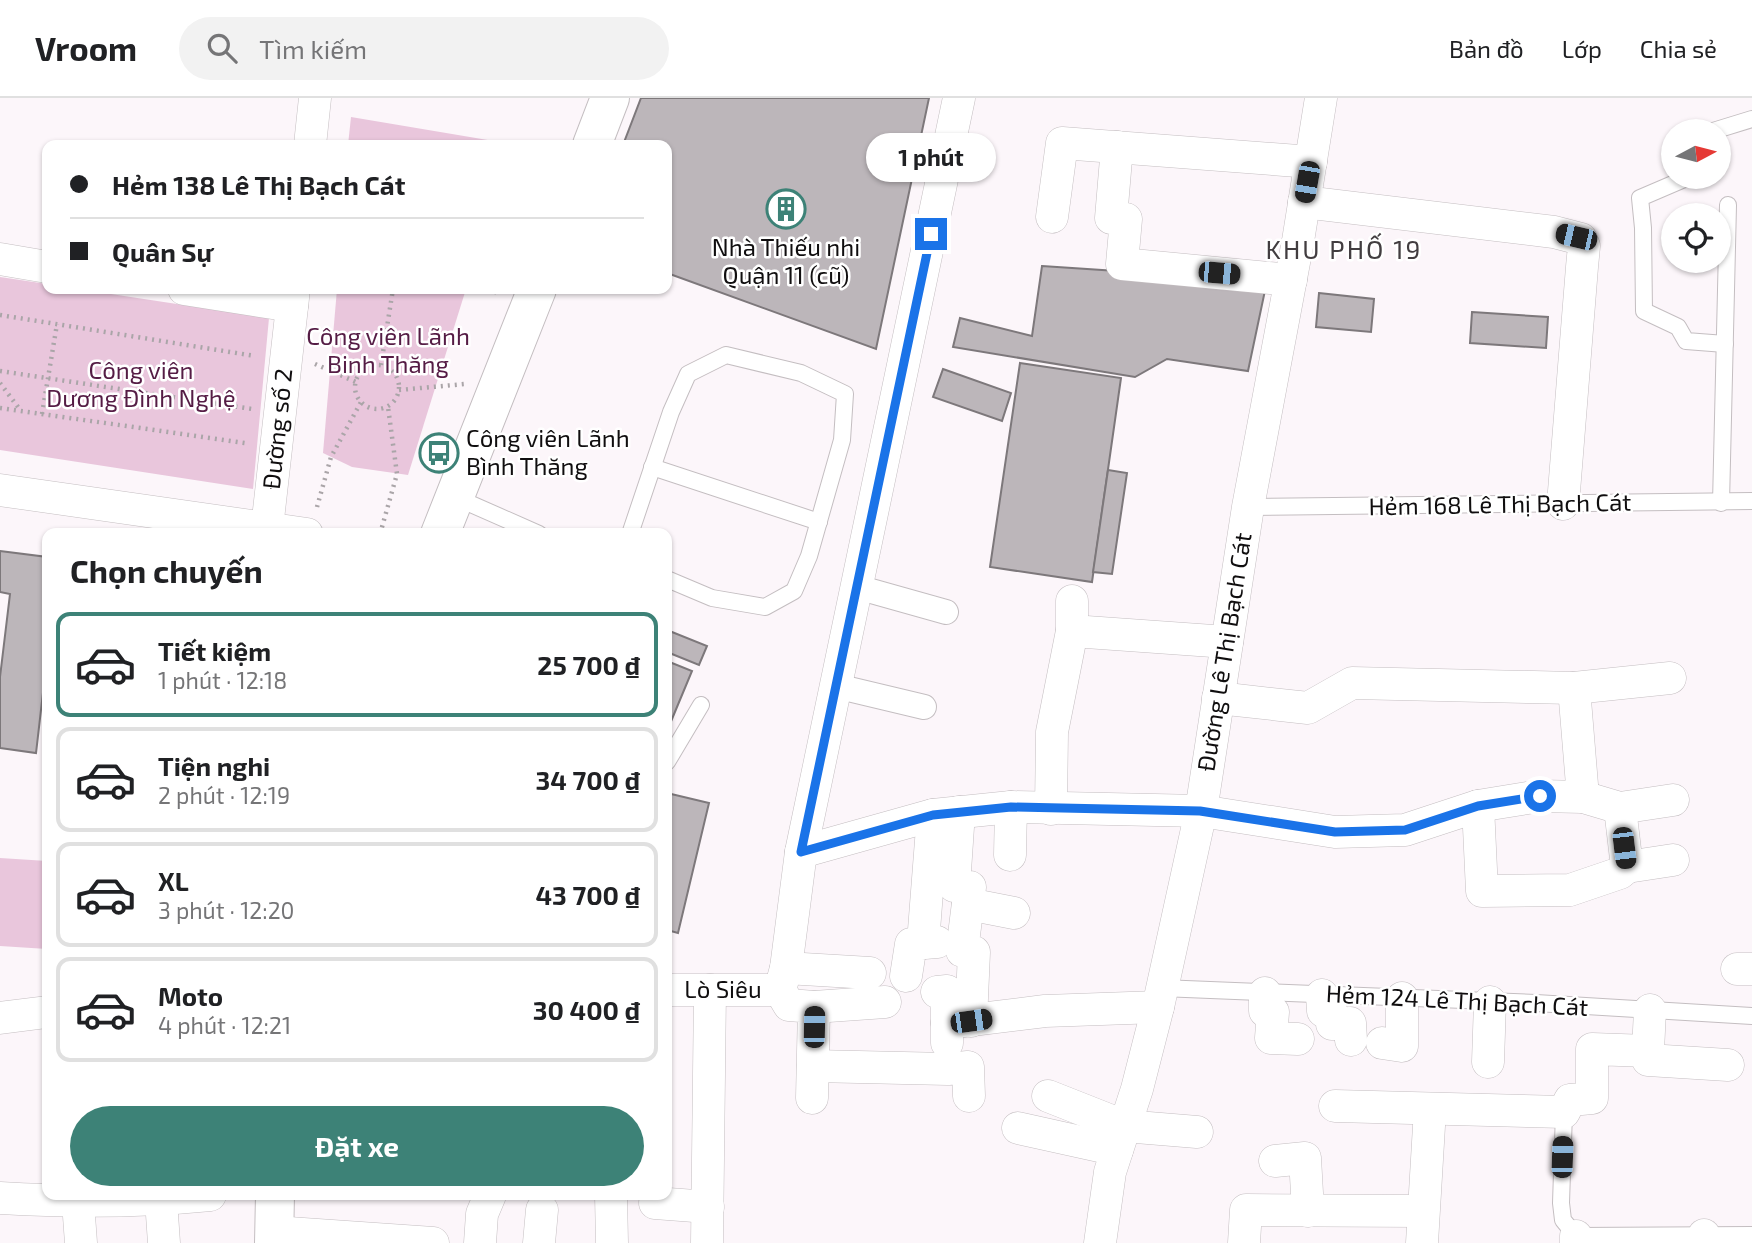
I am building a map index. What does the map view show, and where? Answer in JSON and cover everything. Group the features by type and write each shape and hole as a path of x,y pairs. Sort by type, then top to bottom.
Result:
{"main road":[{"path":"594,140 610,98"},
{"path":"442,528 535,294"}],"street":[{"path":"311,140 315,98"},
{"path":"885,1002 814,1007 789,1005 783,979 801,852 959,98"},
{"name":"Đường Lê Thị Bạch Cát","path":"1100,1243 1110,1172 1160,998 1200,811 1248,507 1291,280 1321,98"},
{"path":"1052,217 1062,143 1311,162"},
{"path":"1117,147 1111,218 1126,219 1122,264 1291,280"},
{"path":"1304,202 1554,232 1581,239 1584,246 1563,504"},
{"path":"0,260 42,266"},
{"path":"252,294 293,297"},
{"name":"Đường số 2","path":"267,528 293,297"},
{"path":"0,491 267,528 312,521"},
{"path":"856,587 946,612"},
{"path":"1051,809 1052,732 1072,616 1227,642"},
{"path":"1218,698 1308,708 1352,683 1574,688 1670,678"},
{"path":"836,686 924,708"},
{"path":"1574,688 1583,797"},
{"path":"801,852 946,813 1011,807 1200,811 1335,832 1405,830 1478,806 1540,796 1583,797 1620,808 1673,800"},
{"path":"1478,806 1482,891 1570,890 1620,873 1627,867 1673,860"},
{"path":"1010,855 1011,807"},
{"path":"1620,808 1627,867"},
{"path":"946,813 954,886 970,887 962,951 974,952 948,1069"},
{"path":"923,943 946,813"},
{"path":"968,904 1014,913"},
{"path":"906,976 911,944 963,942"},
{"name":"Lò Siêu","path":"672,990 710,990 783,979 870,973"},
{"path":"707,1243 710,990"},
{"path":"937,992 947,991 959,1022"},
{"path":"1265,993 1265,1011 1272,1012 1271,1038 1298,1039"},
{"path":"1322,995 1323,1011 1331,1010 1332,1024 1350,1023 1351,1040"},
{"path":"959,1022 1160,998"},
{"path":"1382,1043 1402,1046 1402,998"},
{"path":"1488,1062 1490,1002"},
{"path":"812,1098 814,1007"},
{"path":"1650,1010 1648,1060 1728,1065"},
{"path":"0,1018 42,1013"},
{"path":"1335,1106 1564,1112 1570,1100 1592,1098 1592,1049 1648,1051"},
{"path":"813,1066 948,1069 968,1067 969,1096"},
{"path":"1048,1096 1121,1138"},
{"path":"1422,1243 1430,1110"},
{"path":"1018,1128 1121,1138 1197,1132"},
{"path":"1275,1161 1305,1158 1308,1211"},
{"path":"672,1200 708,1193"},
{"path":"0,1198 78,1202 112,1200"},
{"path":"147,1200 164,1243"},
{"path":"480,1243 482,1214 488,1200"},
{"path":"611,1200 612,1243"},
{"path":"655,1203 671,1200"},
{"path":"78,1202 81,1243"},
{"path":"539,1243 542,1210"},
{"path":"1244,1243 1246,1210 1423,1211"},
{"path":"275,1223 433,1243"}],"lane":[{"path":"1731,125 1752,119"},
{"path":"1661,189 1640,198 1644,311 1678,327 1686,341 1725,344"},
{"path":"1721,502 1727,273"},
{"path":"632,528 671,412 688,374 726,355 801,373 845,394 842,440 809,556 793,591 765,607 712,598 672,581"},
{"path":"652,467 819,522"},
{"path":"455,497 526,528"},
{"name":"Hẻm 168 Lê Thị Bạch Cát","path":"1248,507 1752,501"},
{"path":"672,754 701,705"},
{"name":"Hẻm 124 Lê Thị Bạch Cát","path":"1160,998 1265,993 1752,1016"},
{"path":"1564,1112 1561,1203 1563,1220 1576,1240 1704,1239 1752,1234"}],"path":[{"path":"381,365 392,294"},
{"path":"0,315 286,358 330,369 356,382"},
{"path":"42,414 57,324"},
{"path":"381,365 391,369 396,375 400,390 388,407 374,409 361,402 355,389 356,382 363,369 381,365"},
{"path":"0,371 280,413"},
{"path":"0,383 21,411"},
{"path":"400,390 500,383"},
{"path":"312,521 331,457 361,402"},
{"path":"382,528 397,474 388,407"},
{"path":"0,408 276,448"}],"green space":[{"path":"351,117 487,140 349,140"},
{"name":"Công viên Dương Đình Nghệ","path":"0,277 42,283 42,294 111,294 269,318 253,489 0,450"},
{"name":"Công viên Lãnh Binh Thăng","path":"337,294 464,294 408,475 352,467 323,453"},
{"path":"0,858 42,861 42,949 0,946"}],"building":[{"name":"Nhà Thiếu nhi Quận 11 (cũ)","path":"641,98 929,98 876,349 672,275 672,140 625,140"},
{"path":"1042,266 1267,281 1248,371 1167,359 1135,377 953,347 960,318 1032,336"},
{"path":"1319,293 1374,299 1371,332 1316,327"},
{"path":"1472,312 1548,317 1546,348 1470,343"},
{"path":"1020,363 1121,378 1092,582 990,567"},
{"path":"943,369 1011,393 1002,421 933,397"},
{"path":"1108,470 1127,473 1112,574 1093,572"},
{"path":"0,551 42,556 42,701 36,753 0,748 0,677 10,594 0,592"},
{"path":"672,632 707,646 699,665 672,654"},
{"path":"672,663 692,671 672,719"},
{"path":"672,794 709,803 678,933 672,931"}],"place":[{"name":"Nhà Thiếu nhi Quận 11 (cũ)","path":"786,209"},
{"name":"Công viên Lãnh Bình Thăng","path":"439,453"}],"district":[{"name":"KHU PHỐ 19","path":"1344,250"}],"route":[{"path":"931,234 801,852 933,815 1011,807 1200,811 1335,832 1405,830 1478,806 1540,796"}]}
